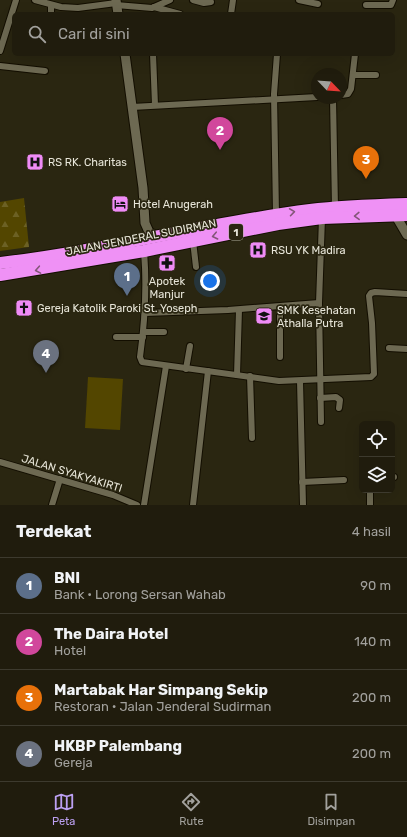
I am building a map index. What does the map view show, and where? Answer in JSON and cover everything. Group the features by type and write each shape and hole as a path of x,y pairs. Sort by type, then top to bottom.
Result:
{"highway":[{"name":"JALAN JENDERAL SUDIRMAN","path":"0,263 161,240 276,214 335,208 407,204"},
{"name":"JALAN JENDERAL SUDIRMAN","path":"0,275 144,251 161,240 193,241 278,224 322,218 402,215"}],"street":[{"path":"12,12 16,0"},
{"path":"35,0 51,5 78,8 117,6 154,7 173,12"},
{"path":"154,7 170,0"},
{"path":"193,0 204,3 211,2"},
{"path":"233,0 233,12"},
{"path":"300,0 318,4"},
{"path":"366,5 388,6 391,5 393,0"},
{"path":"50,12 51,5"},
{"path":"0,51 12,13"},
{"path":"125,56 146,228 161,240"},
{"path":"153,56 155,106"},
{"path":"276,214 274,99 277,56"},
{"path":"347,94 350,91 355,56"},
{"path":"0,66 45,71"},
{"path":"353,75 376,75"},
{"path":"132,107 311,97"},
{"path":"333,104 335,208"},
{"path":"389,204 402,215 407,235"},
{"path":"321,422 319,303 322,218"},
{"path":"193,241 196,267"},
{"path":"144,251 147,281 146,313 140,361 166,366 279,381 372,376 372,323 369,296 371,292 407,294"},
{"path":"146,313 239,310 319,303"},
{"path":"280,307 280,357"},
{"path":"237,375 239,310"},
{"path":"116,337 164,332"},
{"path":"186,369 190,346"},
{"path":"389,348 407,348"},
{"path":"144,505 166,366"},
{"path":"193,505 208,371"},
{"path":"250,376 252,438"},
{"path":"300,381 303,505"},
{"path":"320,398 336,397 340,400 339,408"},
{"name":"JALAN SYAKYAKIRTI","path":"0,462 114,495 137,505"},
{"path":"52,505 60,479"},
{"path":"302,482 344,480"},
{"path":"370,493 370,505"}],"green space":[{"path":"24,198 29,247 0,251 0,202"},
{"path":"88,377 123,379 120,430 85,428"}],"place":[{"name":"The Daira Hotel","path":"220,150"},
{"name":"RS RK. Charitas","path":"35,162"},
{"name":"Martabak Har Simpang Sekip","path":"366,179"},
{"name":"Hotel Anugerah","path":"120,204"},
{"name":"RSU YK Madira","path":"258,250"},
{"name":"Apotek Manjur","path":"167,263"},
{"name":"BNI","path":"127,296"},
{"name":"Gereja Katolik Paroki St. Yoseph","path":"24,308"},
{"name":"SMK Kesehatan Athalla Putra","path":"264,316"},
{"name":"HKBP Palembang","path":"46,373"}]}
